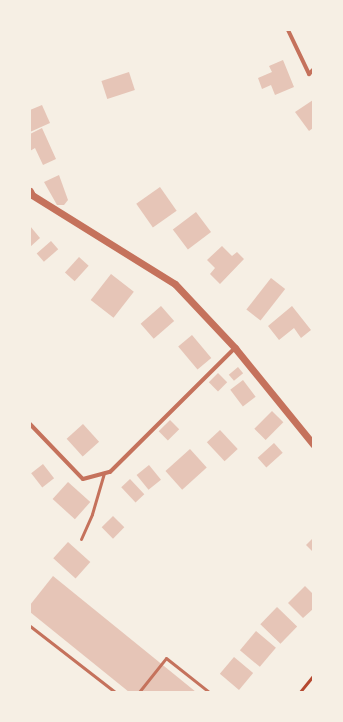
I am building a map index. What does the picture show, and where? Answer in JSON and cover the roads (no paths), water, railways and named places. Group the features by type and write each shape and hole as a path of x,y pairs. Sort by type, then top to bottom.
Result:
{"street":[{"path":"288,30 309,74 313,70"},
{"path":"30,191 32,195 176,284 235,348 313,444"},
{"path":"30,424 83,479 110,472 235,348"}],"lane":[{"path":"81,538 92,514 104,473"},
{"path":"30,626 115,692"},
{"path":"139,692 166,658 209,692"}]}
